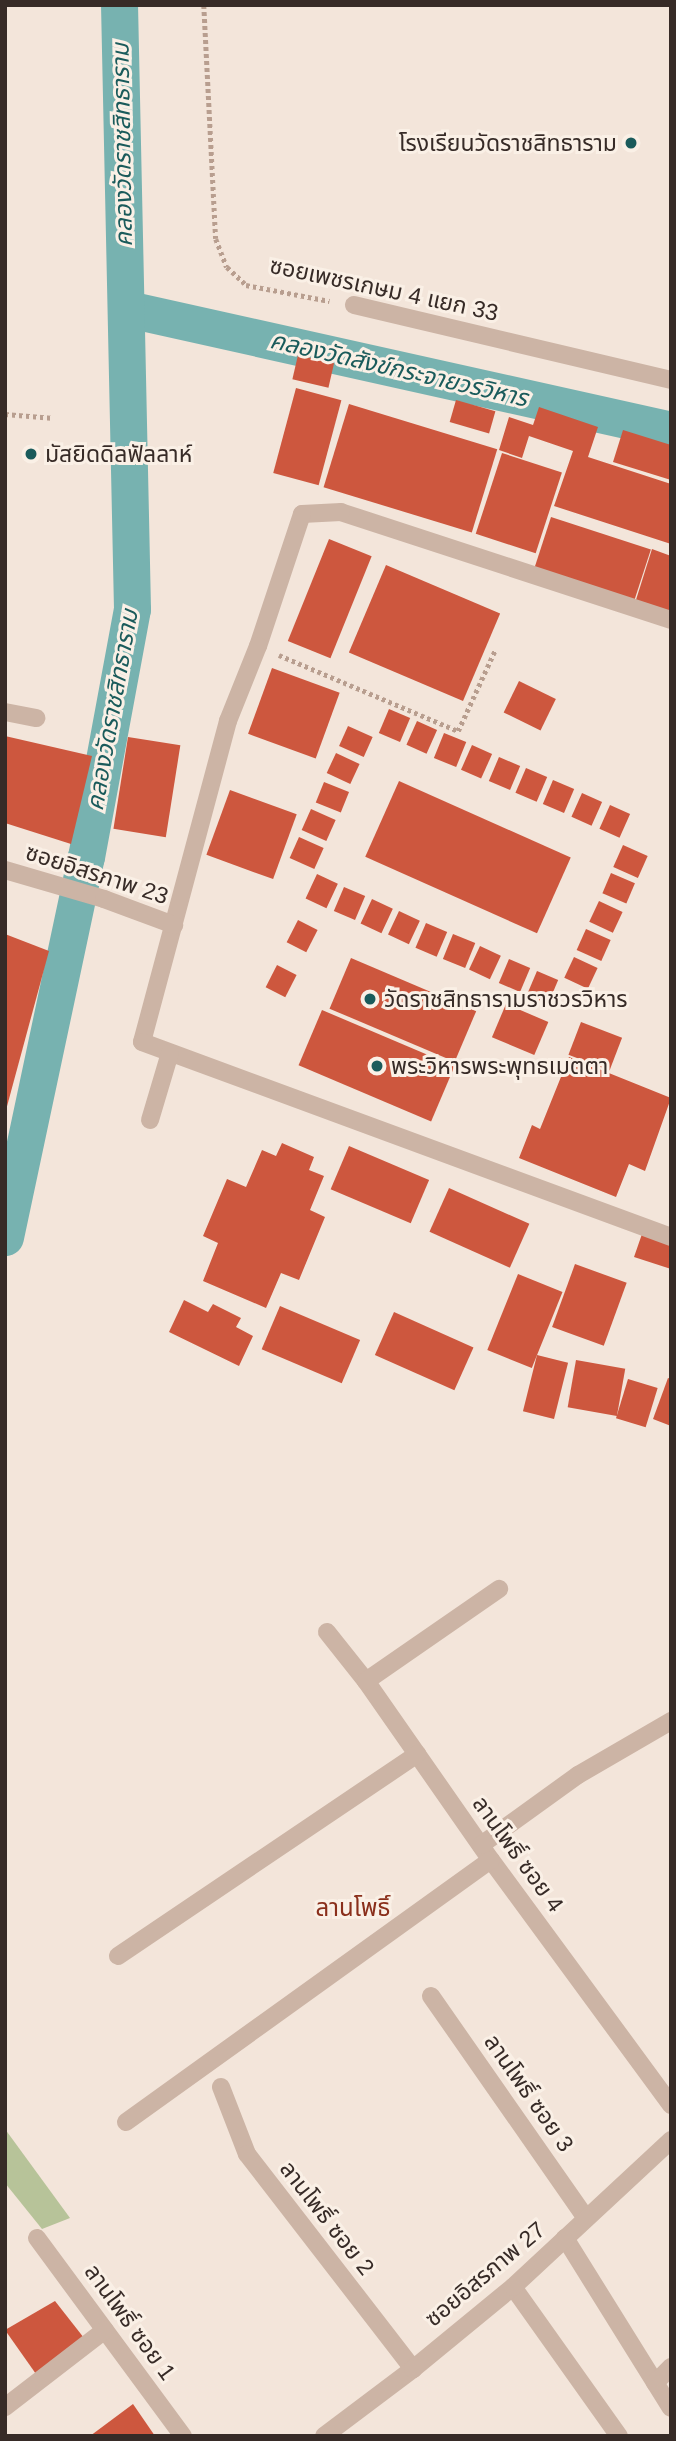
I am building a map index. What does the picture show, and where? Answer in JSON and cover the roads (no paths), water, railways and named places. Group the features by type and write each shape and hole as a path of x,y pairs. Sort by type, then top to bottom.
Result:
{"street":[{"name":"ซอยเพชรเกษม 4 แยก 33","path":"354,305 671,380"},
{"path":"671,620 341,512 302,514 258,646 228,721 142,1042 671,1237"},
{"path":"5,712 36,718"},
{"name":"ซอยอิสรภาพ 23","path":"5,870 104,899 174,925"},
{"path":"150,1120 170,1053"},
{"path":"366,1681 499,1588"},
{"name":"ลานโพธิ์ ซอย 4","path":"327,1632 366,1681 486,1852 671,2105"},
{"path":"126,2122 486,1852 578,1775 671,1721"},
{"path":"118,1956 417,1754"},
{"name":"ลานโพธิ์ ซอย 3","path":"431,1996 586,2218"},
{"name":"ลานโพธิ์ ซอย 2","path":"221,2087 251,2160 413,2369"},
{"name":"ซอยอิสรภาพ 27","path":"324,2436 413,2369 513,2287 670,2144"},
{"name":"ลานโพธิ์ ซอย 1","path":"37,2238 183,2436"},
{"path":"565,2238 671,2408"},
{"path":"513,2287 620,2436"},
{"path":"5,2407 105,2330"},
{"path":"655,2382 671,2367"}],"waterway":[{"name":"คลองวัดราชสิทธาราม","path":"5,1237 86,857 132,609 119,5"},
{"name":"คลองวัดสังข์กระจายวรวิหาร","path":"128,309 671,430"}],"place":[{"name":"โรงเรียนวัดราชสิทธาราม","path":"631,143"},
{"name":"มัสยิดดิลฟัลลาห์","path":"31,454"},
{"name":"วัดราชสิทธารามราชวรวิหาร","path":"370,999"},
{"name":"พระวิหารพระพุทธเมตตา","path":"377,1066"}],"district":[{"name":"ลานโพธิ์","path":"353,1908"}]}
